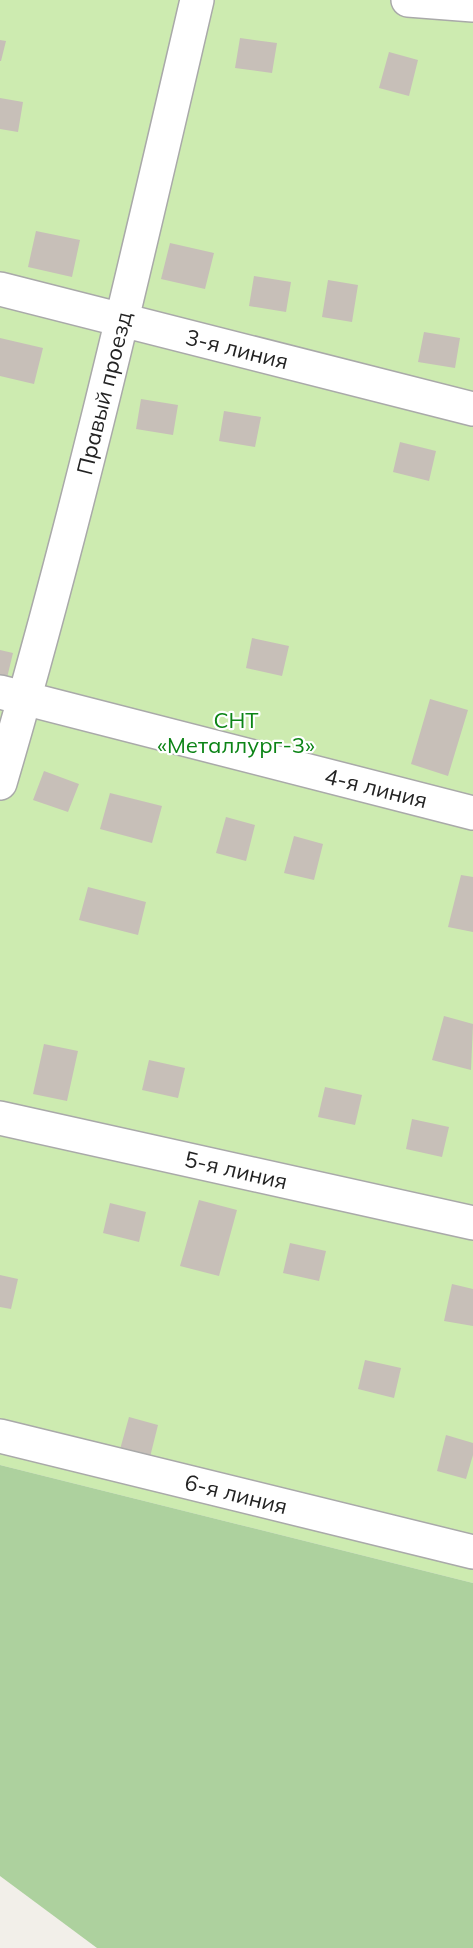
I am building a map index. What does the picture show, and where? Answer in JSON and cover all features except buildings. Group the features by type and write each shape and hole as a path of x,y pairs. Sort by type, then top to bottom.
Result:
{"lane":[{"name":"Правый проезд","path":"0,783 13,695 123,320 197,0"},
{"path":"408,0 473,5"},
{"name":"3-я линия","path":"0,289 473,409"},
{"name":"4-я линия","path":"13,695 473,813"},
{"name":"5-я линия","path":"0,1118 473,1223"},
{"name":"6-я линия","path":"0,1436 473,1552"}],"green space":[{"name":"СНТ «Металлург-3»","path":"0,0 473,0 473,1583 0,1465"},
{"path":"0,1465 473,1583 473,1948 97,1948 0,1876"}]}
